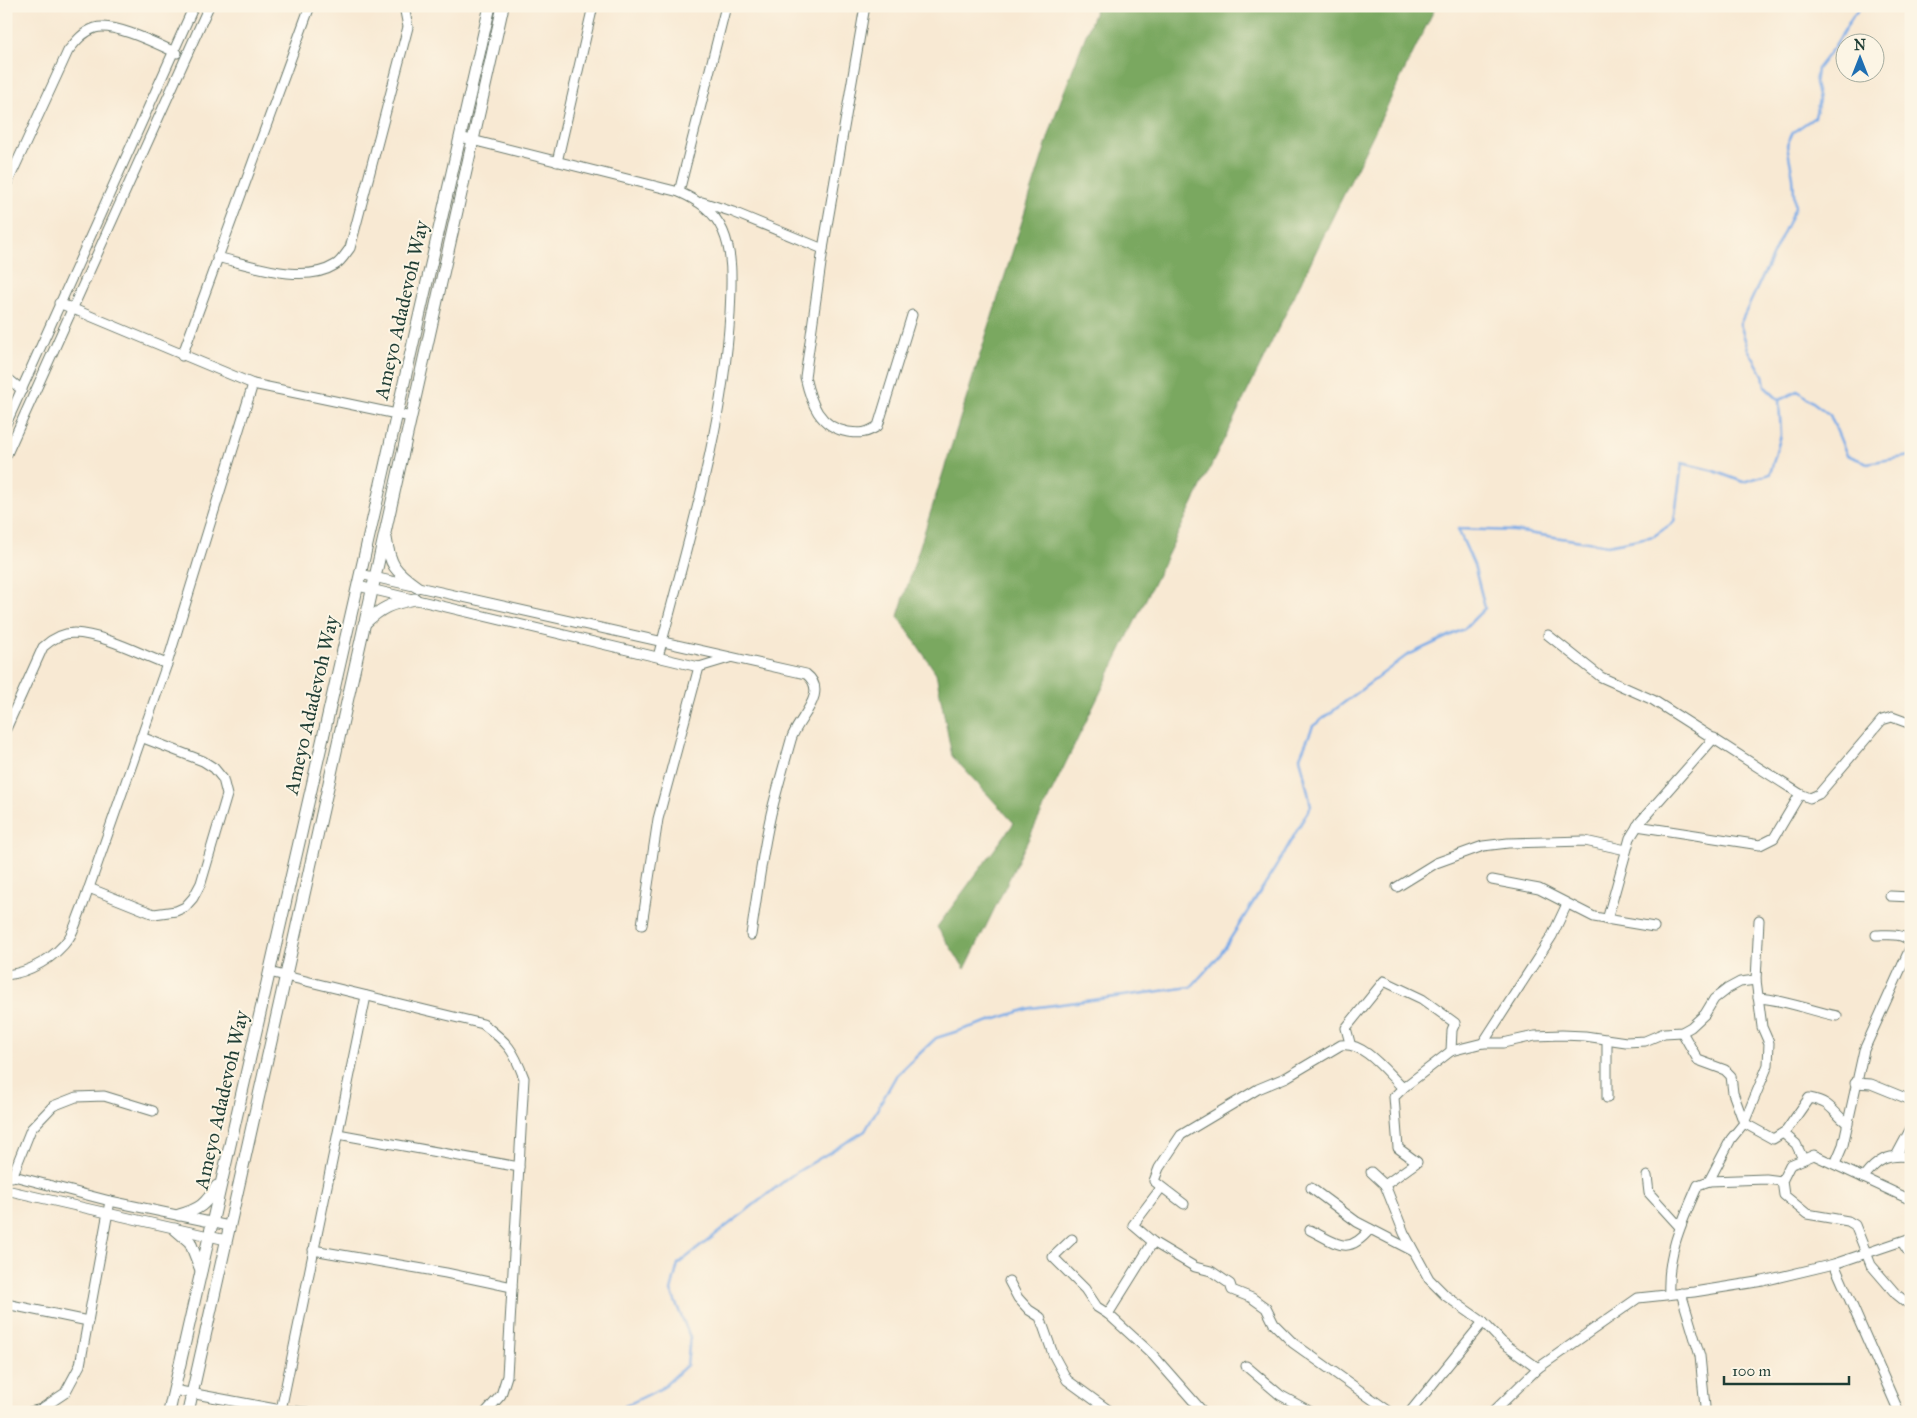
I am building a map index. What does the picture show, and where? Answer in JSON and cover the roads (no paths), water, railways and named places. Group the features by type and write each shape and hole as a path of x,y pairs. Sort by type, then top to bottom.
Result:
{"street":[{"path":"6,424 194,6"},
{"path":"6,456 209,6"},
{"path":"182,356 310,6"},
{"path":"217,257 296,275 318,273 336,265 350,248 408,27 404,6"},
{"name":"Ameyo Adadevoh Way","path":"169,1412 490,6"},
{"name":"Ameyo Adadevoh Way","path":"188,1412 503,6"},
{"path":"558,162 594,6"},
{"path":"679,192 726,6"},
{"path":"865,6 823,249 806,377 810,397 821,419 835,430 861,434 878,426 912,315"},
{"path":"6,186 68,51 80,36 96,28 113,27 185,57"},
{"path":"460,137 679,192 823,249"},
{"path":"658,657 712,449 728,345 731,264 724,232 714,216 699,201"},
{"path":"59,303 182,356 253,384 411,417"},
{"path":"6,377 22,390"},
{"path":"6,975 16,974 50,957 69,938 167,664 253,384"},
{"path":"385,531 389,557 396,572 416,587"},
{"path":"359,580 416,587 806,674 813,679 816,686 812,705 793,730 771,816 751,935"},
{"path":"373,583 415,599 699,667 731,657"},
{"path":"364,624 390,604 415,599"},
{"path":"6,729 43,647 50,640 62,635 73,633 90,635 167,664"},
{"path":"1548,635 1601,677 1653,700 1800,794 1810,798 1819,794 1882,720 1892,717 1911,724"},
{"path":"642,925 658,819 699,667"},
{"path":"88,888 154,914 164,914 185,907 193,898 201,883 227,795 223,779 214,768 203,761 141,737"},
{"path":"1607,920 1626,850 1637,826 1714,738"},
{"path":"1637,826 1760,845 1774,838 1800,794"},
{"path":"1398,887 1436,863 1483,846 1508,843 1585,841 1626,850"},
{"path":"1492,880 1539,889 1594,917 1654,928"},
{"path":"1890,896 1911,897"},
{"path":"1483,1043 1552,936 1567,904"},
{"path":"1709,1181 1731,1139 1744,1123 1763,1079 1770,1052 1762,1027 1756,980 1759,920"},
{"path":"1835,1164 1848,1124 1855,1083 1864,1050 1911,944 1908,939 1894,934 1876,935"},
{"path":"269,972 483,1024 501,1037 515,1052 524,1078 507,1376 501,1395 486,1412"},
{"path":"1385,1185 1417,1162 1398,1148 1394,1097 1402,1088 1451,1051 1483,1043 1562,1035 1626,1042 1645,1041 1664,1033 1682,1032 1705,1014 1714,999 1727,989 1740,982 1756,980"},
{"path":"1350,1043 1346,1028 1384,982 1422,999 1455,1023 1452,1030 1451,1051"},
{"path":"281,1410 366,996"},
{"path":"1758,998 1772,999 1809,1011 1837,1016"},
{"path":"1682,1032 1698,1060 1725,1070 1731,1076 1733,1093 1744,1123 1773,1139 1783,1133 1810,1098 1827,1102 1837,1115 1848,1124"},
{"path":"1606,1039 1607,1098"},
{"path":"1184,1204 1154,1181 1181,1135 1258,1089 1287,1077 1341,1045 1350,1043 1360,1047 1402,1088"},
{"path":"1855,1083 1871,1084 1908,1099"},
{"path":"153,1112 104,1096 76,1097 53,1106 31,1129 9,1176 110,1201 229,1226"},
{"path":"1896,1156 1911,1128"},
{"path":"1783,1133 1796,1144 1803,1159"},
{"path":"338,1134 519,1167"},
{"path":"1910,1302 1896,1294 1871,1265 1855,1225 1848,1221 1807,1214 1784,1195 1782,1181 1790,1165 1814,1155 1911,1200"},
{"path":"1863,1178 1875,1163 1896,1156 1911,1157"},
{"path":"1371,1172 1385,1185 1414,1251 1429,1279 1446,1296 1483,1322 1502,1342 1538,1368"},
{"path":"178,1215 196,1210 207,1202 223,1176"},
{"path":"1647,1176 1649,1193 1679,1226"},
{"path":"1669,1294 1668,1279 1679,1226 1698,1185 1709,1181 1766,1179 1782,1181"},
{"path":"1161,1188 1133,1225 1154,1242 1195,1267 1211,1271 1230,1284 1232,1290 1252,1298 1266,1308 1274,1324 1294,1343 1390,1412"},
{"path":"1311,1188 1370,1229 1414,1251"},
{"path":"6,1190 226,1240"},
{"path":"30,1412 41,1409 65,1393 80,1365 110,1201"},
{"path":"175,1228 190,1242 201,1272"},
{"path":"1310,1230 1343,1246 1352,1246 1370,1229"},
{"path":"1072,1239 1053,1257 1084,1289 1097,1307 1108,1314 1152,1354 1203,1412"},
{"path":"1493,1412 1538,1368 1638,1298 1763,1281 1834,1264 1906,1240 1911,1256"},
{"path":"1108,1314 1154,1242"},
{"path":"313,1250 446,1273 512,1287"},
{"path":"1834,1264 1899,1412"},
{"path":"1010,1281 1018,1298 1028,1310 1040,1317 1053,1354 1067,1380 1111,1412"},
{"path":"1680,1293 1700,1356 1705,1407"},
{"path":"6,1304 88,1321"},
{"path":"1410,1412 1483,1322"},
{"path":"1246,1366 1280,1395 1310,1412"},
{"path":"174,1390 281,1410 307,1412"}],"waterway":[{"path":"1779,400 1765,387 1763,375 1748,349 1740,324 1795,208 1793,177 1787,145 1793,132 1815,117 1819,100 1815,84 1817,69 1834,47 1853,16 1862,6"},
{"path":"625,1412 625,1406 662,1388 687,1365 690,1337 671,1291 678,1264 792,1175 865,1131 896,1076 936,1038 1031,1008 1191,987 1220,955 1277,865 1311,806 1300,757 1313,726 1406,656 1464,629 1485,608 1474,565 1458,529 1514,531 1608,545 1654,536 1674,522 1682,463 1714,471 1743,482 1770,474 1781,435 1779,400 1798,391 1830,415 1847,455 1867,463 1911,456"}]}
